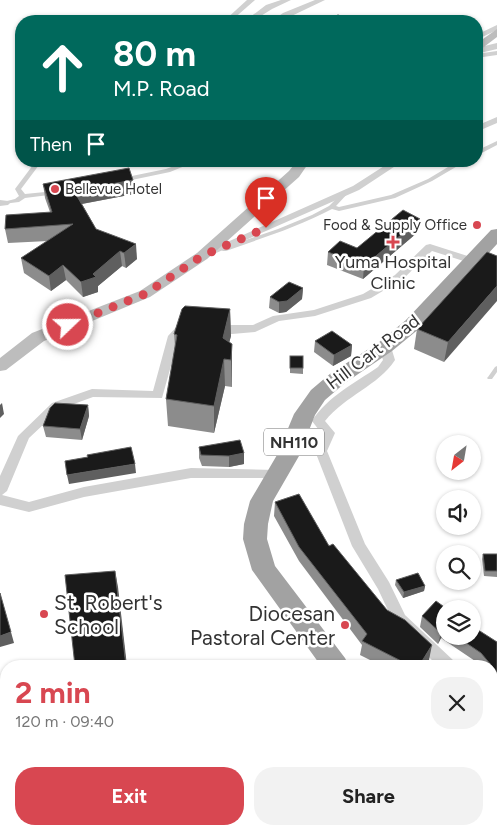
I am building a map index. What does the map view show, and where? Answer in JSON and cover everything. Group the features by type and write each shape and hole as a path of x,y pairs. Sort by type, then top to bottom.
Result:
{"highway":[{"name":"Hill Cart Road","path":"332,660 264,570 255,539 258,512 264,496 288,456 305,414 318,395 338,378 385,347 413,324 496,238"}],"main road":[{"path":"483,44 497,32"},
{"path":"0,366 38,337 145,294 202,256 294,174 299,167"}],"street":[{"path":"234,15 251,0"},
{"path":"258,15 269,7 287,0"},
{"path":"285,15 321,0"},
{"path":"483,34 497,27"},
{"path":"483,49 497,46"},
{"path":"483,55 497,53"},
{"path":"483,125 497,120"},
{"path":"483,150 497,143"},
{"path":"23,196 18,189 34,167"},
{"path":"118,181 168,171 178,167"},
{"path":"202,256 346,192 391,167"},
{"path":"331,208 339,209 393,196 430,180 453,167"},
{"path":"2,203 17,201 23,196 62,192"},
{"path":"202,256 280,230 331,208 346,192"},
{"path":"0,491 24,436 56,406 92,393 158,395 174,336 183,327 232,330 255,328 277,318 315,313 341,305 367,296 399,277 430,247 473,261"},
{"path":"385,347 389,360 382,370 331,405 318,421 329,433 321,451 359,546 384,586 399,619 442,660"},
{"path":"0,500 29,507 84,492 191,473 276,475"}],"lane":[{"path":"490,378 497,368"}],"building":[{"path":"129,168 133,180 74,191 96,229 136,244 124,253 120,251 93,274 96,277 81,282 63,265 49,276 21,258 73,224 5,229 6,215 52,212 43,184"},
{"path":"403,210 420,219 364,266 328,252 340,241 357,248"},
{"path":"487,252 497,256 497,286 448,342 417,329"},
{"path":"289,282 303,288 287,301 279,302 270,297"},
{"path":"185,306 230,309 223,338 232,344 231,360 224,359 214,406 166,399 177,335 174,334 182,309"},
{"path":"332,331 352,345 334,355 315,341"},
{"path":"290,356 303,356 303,368 290,368"},
{"path":"55,403 88,405 80,429 43,426 50,408"},
{"path":"240,440 244,453 229,456 201,455 199,447"},
{"path":"131,447 135,464 67,475 65,461"},
{"path":"299,494 329,546 333,544 387,610 405,620 432,645 423,660 399,660 362,641 367,634 299,547 275,502"},
{"path":"483,554 497,554 497,571 485,571"},
{"name":"St. Robert's School","path":"115,571 125,660 74,660 65,575"},
{"path":"418,573 425,586 404,592 396,580"},
{"path":"0,593 11,632 0,636"},
{"path":"436,601 436,629 422,616"},
{"path":"481,632 497,642 497,660 487,660 481,653 469,645 481,645"}],"place":[{"name":"Bellevue Hotel","path":"55,189"},
{"name":"Food & Supply Office","path":"477,225"},
{"name":"Yuma Hospital Clinic","path":"393,242"},
{"name":"St. Robert's School","path":"44,614"},
{"name":"Diocesan Pastoral Center","path":"345,625"}],"route":[{"path":"68,325 145,294 202,256 266,228"}]}
